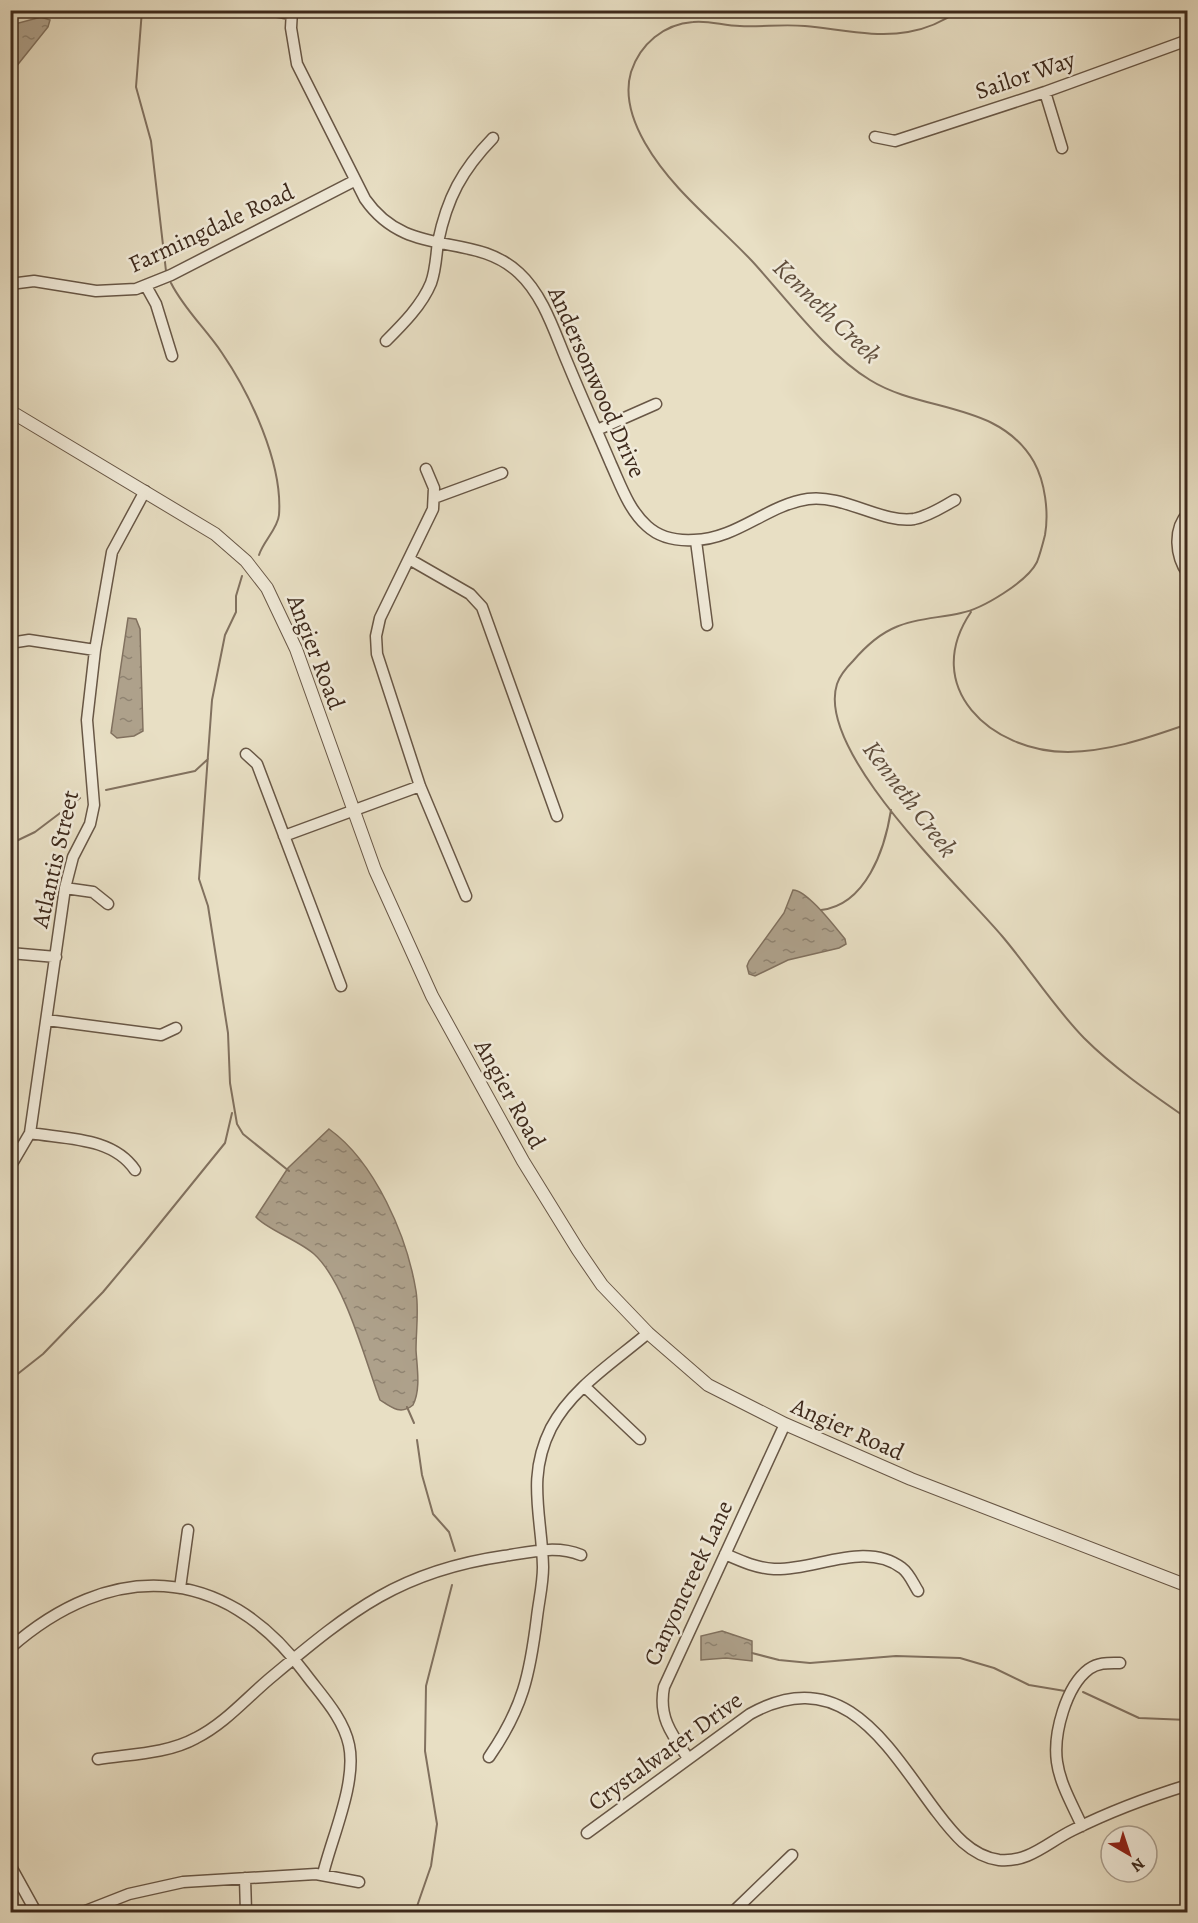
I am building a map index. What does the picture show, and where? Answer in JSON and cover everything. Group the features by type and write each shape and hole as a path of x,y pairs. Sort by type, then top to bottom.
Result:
{"street":[{"path":"269,10 292,12"},
{"name":"Andersonwood Drive","path":"292,12 292,46 297,64 354,182 382,220 408,236 496,258 517,271 529,284 555,333 630,505 646,525 666,537 696,541 728,534 784,506 812,499 844,503 908,519 937,510 955,500"},
{"name":"Sailor Way","path":"875,137 895,141 1045,92 1188,40"},
{"path":"1045,92 1062,148"},
{"path":"386,341 424,297 434,274 438,244 456,183 472,160 493,138"},
{"name":"Farmingdale Road","path":"10,284 34,281 108,292 146,286 354,182"},
{"path":"146,286 156,304 172,356"},
{"path":"597,430 656,404"},
{"name":"Angier Road","path":"10,411 223,540 246,561 267,588 293,640 352,811 411,952 450,1029 523,1161 590,1268 648,1333 708,1385 785,1424 911,1479 1188,1586"},
{"path":"426,469 434,488 433,509 381,618 376,636 377,654 420,786 466,896"},
{"path":"434,498 502,473"},
{"name":"Atlantis Street","path":"10,1167 30,1133 65,888 73,857 90,824 94,805 87,720 95,650 112,552 145,491"},
{"path":"1188,513 1179,527 1178,550 1188,574"},
{"path":"696,541 707,625"},
{"path":"409,559 470,594 482,607 557,816"},
{"path":"10,643 28,640 95,650"},
{"path":"246,754 257,764 341,986"},
{"path":"284,836 420,786"},
{"path":"65,888 93,892 108,904"},
{"path":"10,953 56,957"},
{"path":"47,1020 161,1035 176,1028"},
{"path":"30,1133 92,1143 116,1150 135,1170"},
{"path":"489,1757 503,1737 528,1681 542,1582 535,1499 537,1468 551,1428 564,1408 584,1386 648,1333"},
{"path":"584,1386 640,1439"},
{"name":"Canyoncreek Lane","path":"688,1758 667,1727 661,1698 666,1678 785,1424"},
{"path":"180,1588 188,1530"},
{"path":"98,1759 160,1750 196,1738 217,1726 294,1659 367,1602 393,1588 459,1563 541,1551 569,1551 580,1556"},
{"path":"725,1554 747,1563 773,1569 843,1558 878,1558 902,1568 918,1591"},
{"path":"10,1648 53,1615 97,1594 144,1586 180,1588 216,1598 250,1616 277,1638 344,1728 349,1746 350,1771 323,1874"},
{"path":"1082,1826 1059,1773 1058,1737 1069,1699 1079,1680 1096,1665 1120,1663"},
{"name":"Crystalwater Drive","path":"587,1833 688,1758 766,1705 787,1700 812,1699 844,1708 872,1727 952,1832 982,1855 1001,1860 1027,1856 1082,1826 1188,1785"},
{"path":"734,1912 792,1855"},
{"path":"10,1865 36,1912"},
{"path":"83,1912 157,1886 323,1874 359,1882"},
{"path":"245,1878 246,1912"}],"water":[{"path":"41,17 50,20 48,27 11,73 11,25"},
{"path":"128,618 136,619 140,629 143,731 134,736 117,738 111,733"},
{"path":"793,890 806,896 820,910 845,939 846,944 839,948 788,960 755,976 749,974 747,966 749,961 784,913"},
{"path":"329,1129 361,1160 374,1180 397,1224 412,1270 417,1306 418,1385 413,1405 404,1410 393,1408 380,1400 345,1302 325,1267 308,1249 267,1226 256,1217 288,1168"},
{"path":"722,1631 752,1641 752,1661 726,1658 701,1660 701,1636"}],"waterway":[{"path":"142,10 136,87 151,141 166,271"},
{"name":"Kenneth Creek","path":"960,10 929,27 895,34 870,34 797,25 740,26 711,22 672,27 654,37 635,62 629,81 631,109 645,143 668,176 752,261 838,356 870,380 891,390 959,410 1001,428 1019,442 1034,462 1043,488 1047,517 1045,535 1037,562 1032,570 1003,594 980,606 961,613 904,624 878,637 867,646 840,678 837,684 836,712 848,745 868,780 926,852 1002,936 1073,1026 1121,1071 1188,1119"},
{"path":"171,283 182,302 216,344 233,370 253,409 270,452 276,474 279,515 259,555"},
{"path":"242,576 236,596 236,612 225,635 212,700 199,879 208,906 228,1033 230,1083 237,1124 243,1134 289,1171"},
{"path":"971,612 957,640 954,666 959,689 972,710 990,727 1013,741 1040,749 1084,751 1129,743 1188,724"},
{"path":"106,790 195,771 208,759"},
{"path":"10,844 35,832 80,798"},
{"path":"821,910 837,906 850,898 871,873 884,841 891,810"},
{"path":"10,1380 43,1354 103,1292 144,1243 225,1143 232,1113"},
{"path":"407,1407 414,1423"},
{"path":"417,1440 422,1475 433,1514 449,1532 455,1551"},
{"path":"415,1912 431,1866 437,1824 425,1751 426,1686 452,1585"},
{"path":"752,1653 779,1660 810,1663 896,1656 960,1658 994,1668 1029,1685 1065,1691"},
{"path":"1083,1692 1139,1718 1188,1720"}]}
